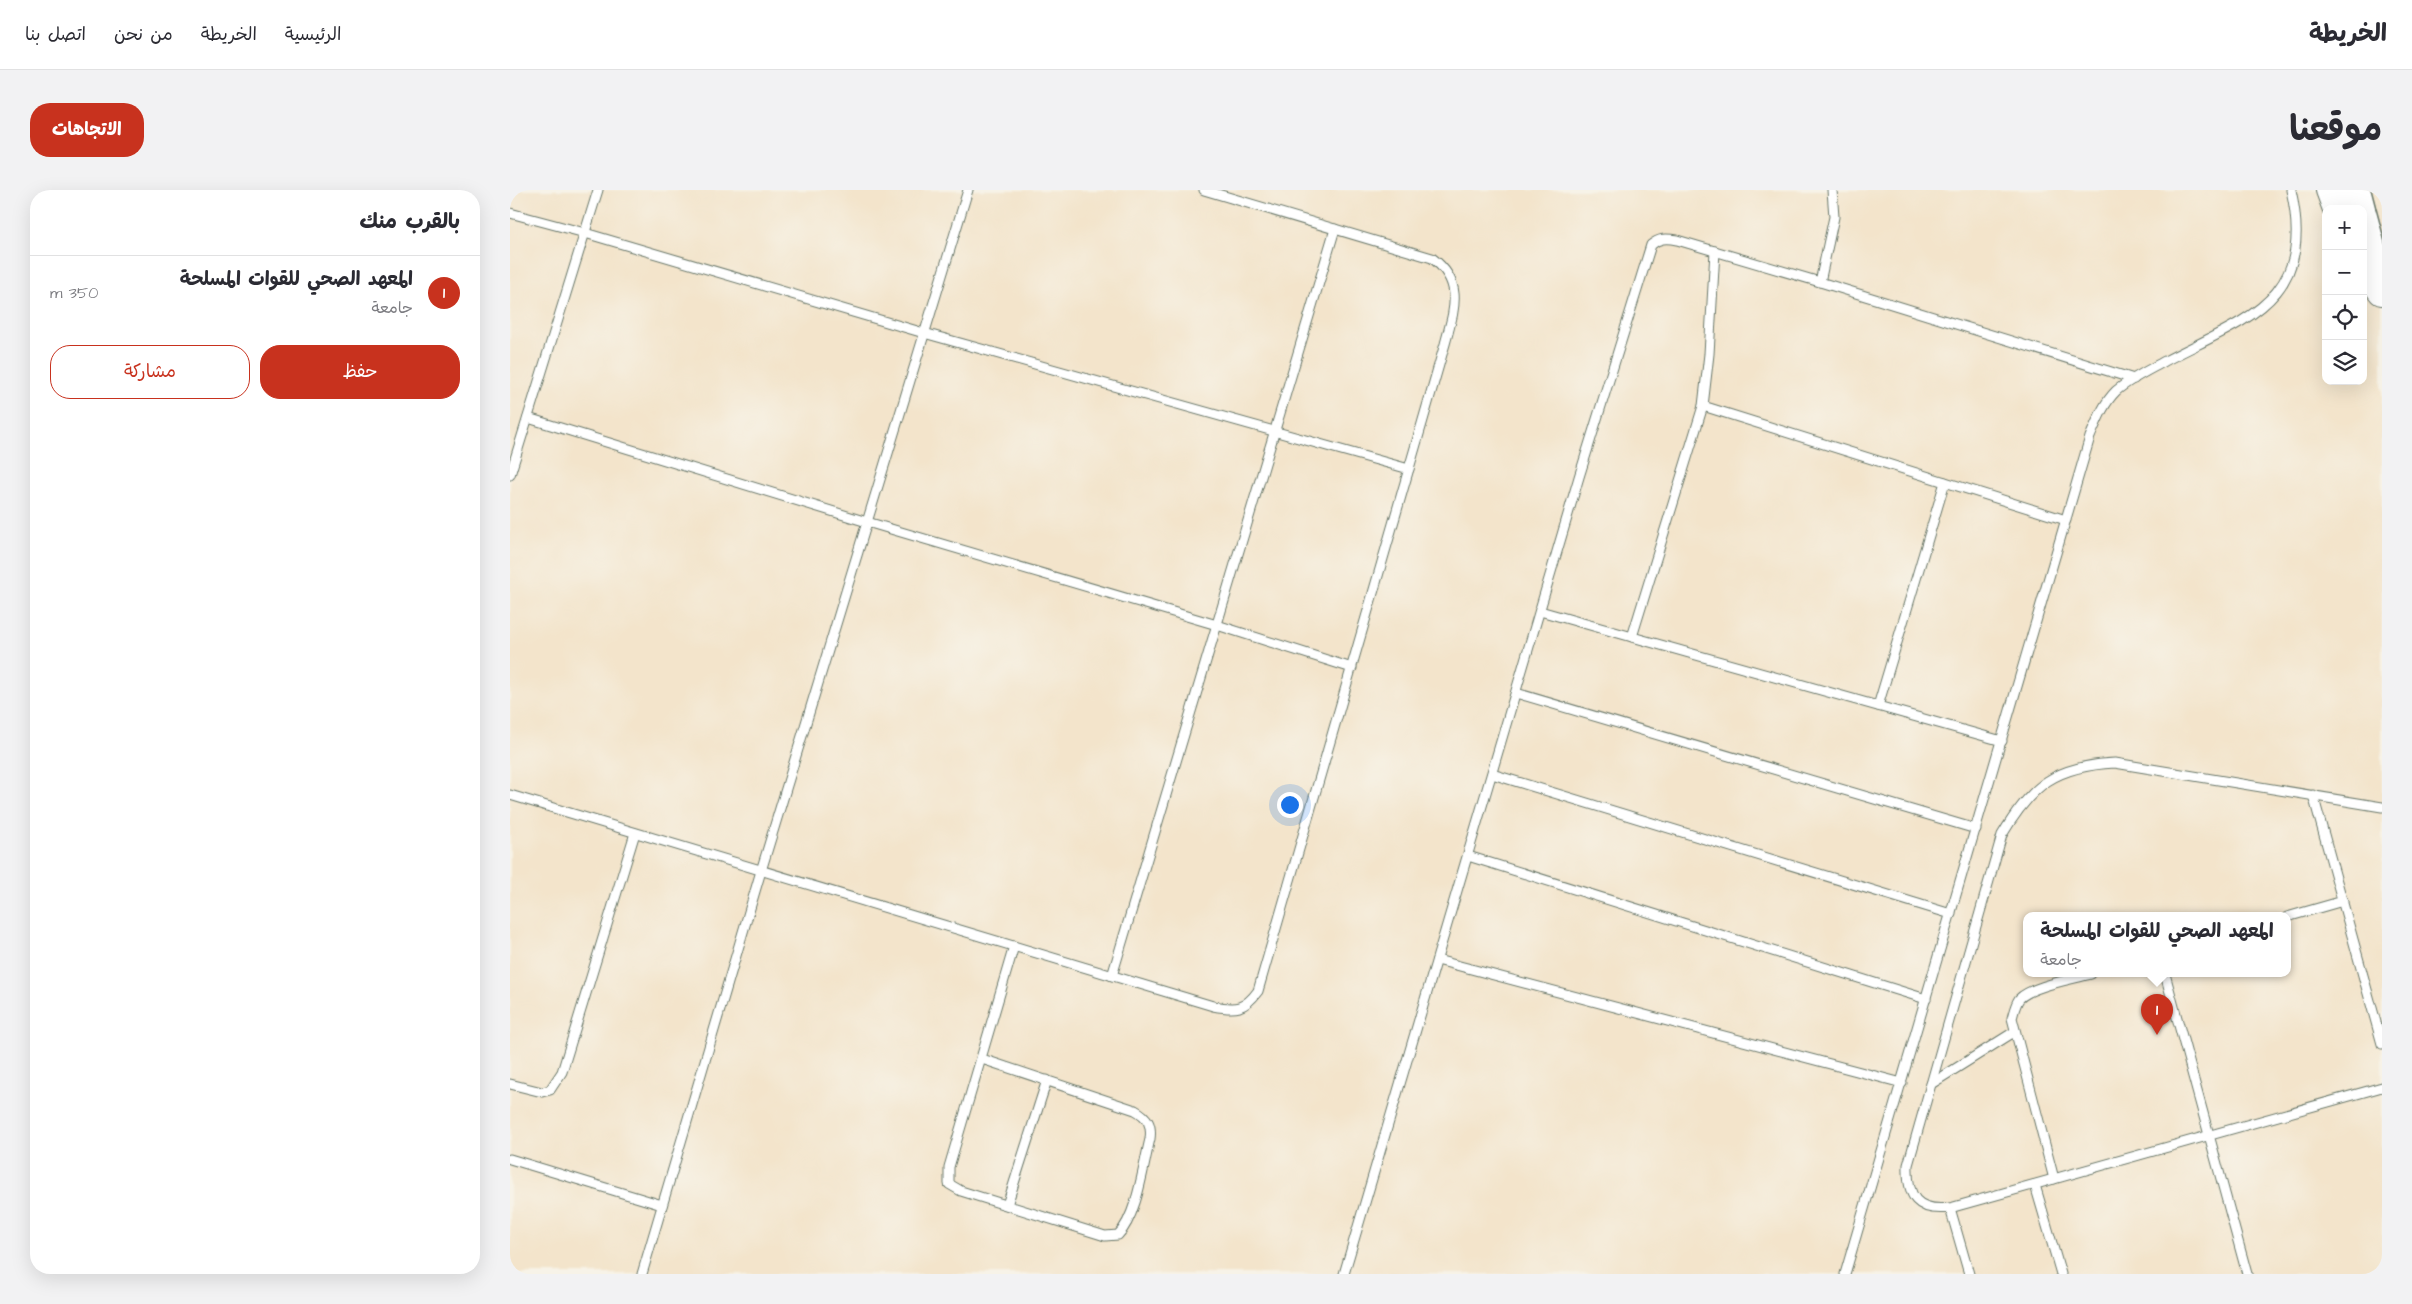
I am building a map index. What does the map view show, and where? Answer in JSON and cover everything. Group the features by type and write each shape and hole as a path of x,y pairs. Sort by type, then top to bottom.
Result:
{"highway":[{"path":"2330,190 2336,205"},
{"path":"2367,270 2382,291"}],"main road":[{"path":"2357,190 2361,205"},
{"path":"2367,229 2382,284"}],"lane":[{"path":"510,475 598,190"},
{"path":"642,1274 761,871 968,190"},
{"path":"510,795 1213,1006 1231,1009 1248,1005 1258,991 1352,668 1447,336 1453,310 1454,286 1445,268 1432,258 1204,190"},
{"path":"1820,282 1834,217 1832,190"},
{"path":"1845,1274 2090,437 2102,410 2116,392 2134,379 2256,312 2276,294 2290,272 2297,245 2296,211 2291,190"},
{"path":"510,213 585,233 924,333 1409,469"},
{"path":"1112,976 1335,229"},
{"path":"1344,1274 1647,253 1657,240 1666,238 1716,251 2134,379"},
{"path":"1632,637 1703,406 1716,251"},
{"path":"1703,406 2066,520"},
{"path":"528,418 867,522 1217,625 1352,668"},
{"path":"1878,706 1945,482"},
{"path":"1540,611 2002,741"},
{"path":"1516,693 1976,829"},
{"path":"2382,807 2115,763 2091,764 2064,771 2044,782 2017,810 2002,835 1908,1165 1907,1182 1913,1196 1922,1205 1934,1210 1950,1208 2382,1087"},
{"path":"1492,774 1951,914"},
{"path":"2313,795 2382,1044"},
{"path":"510,1084 542,1092 550,1090 559,1077 635,833"},
{"path":"1468,856 1926,999"},
{"path":"2291,916 2343,901"},
{"path":"982,1058 1143,1114 1152,1129 1150,1140 1129,1220 1118,1235 1111,1237 954,1188 949,1184 948,1177 982,1058 1014,946"},
{"path":"1437,960 1902,1083"},
{"path":"2054,1179 2014,1032 2012,1018 2015,1006 2020,998 2038,989 2080,977"},
{"path":"2166,977 2247,1274"},
{"path":"1931,1084 2014,1032"},
{"path":"1007,1205 1047,1080"},
{"path":"510,1159 662,1205"},
{"path":"2034,1185 2061,1274"},
{"path":"1950,1208 1969,1274"}],"place":[{"name":"المعهد الصحي للقوات المسلحة","path":"2157,1035"}]}
